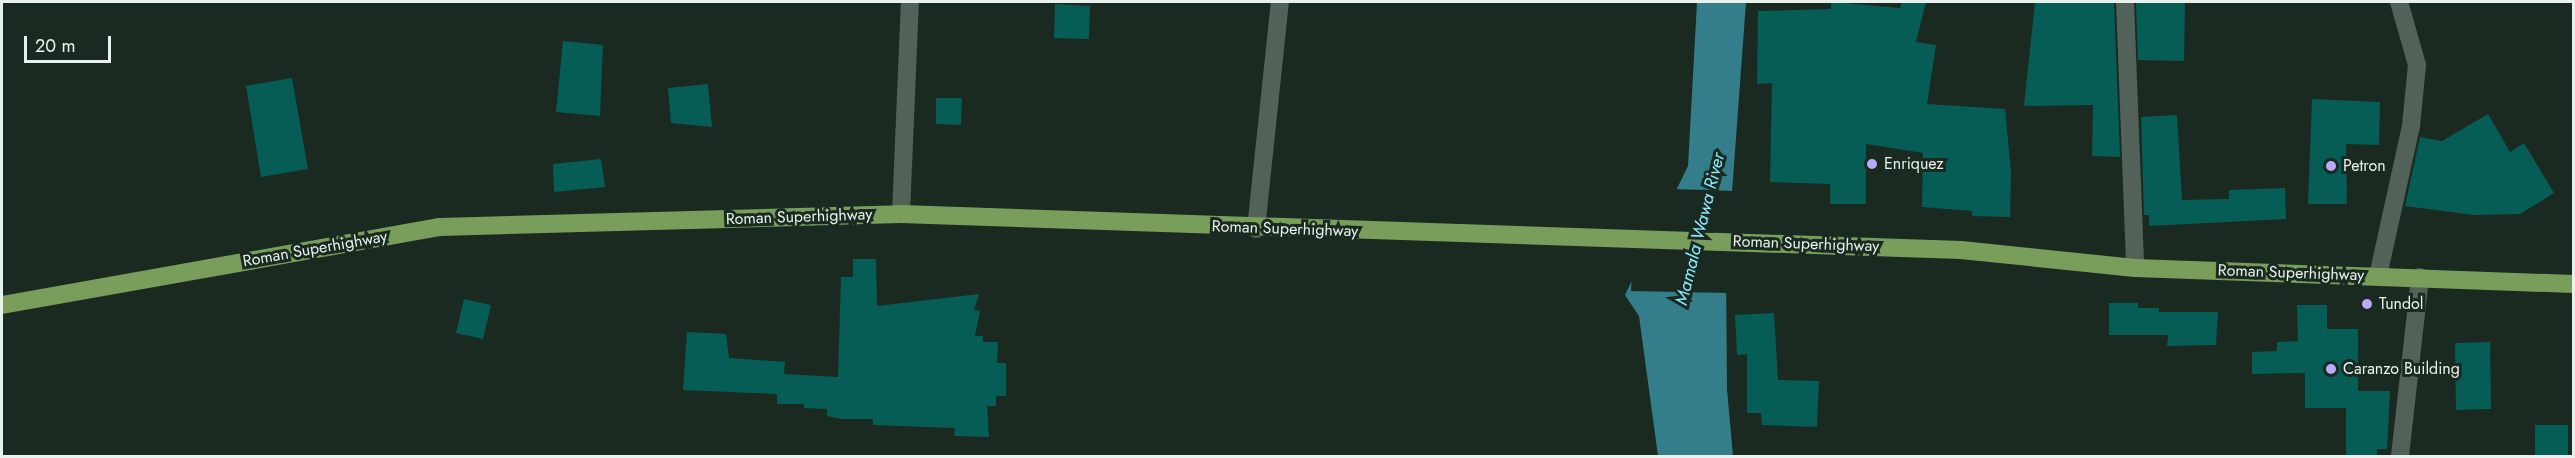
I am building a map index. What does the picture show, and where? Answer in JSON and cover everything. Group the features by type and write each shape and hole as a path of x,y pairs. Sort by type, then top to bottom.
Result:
{"main road":[{"name":"Roman Superhighway","path":"2,305 440,227 901,214 1256,229 1961,250 2135,268 2574,284"}],"street":[{"path":"901,214 910,2"},
{"path":"1256,229 1280,2"},
{"path":"2125,2 2135,268"},
{"path":"2378,276 2411,126 2417,65 2399,2"},
{"path":"2400,456 2420,278"}],"water":[{"name":"Mamala Wawa River","path":"1697,2 1746,2 1726,274 1727,389 1733,456 1658,456 1639,316 1625,295 1688,166"}],"pier":[{"path":"1673,189 1735,191 1729,293 1631,291 1632,275"}],"building":[{"path":"1831,2 1900,8 1902,2 1926,2 1916,42 1936,45 1927,104 2005,109 2011,171 2010,217 1972,216 1972,211 1922,207 1923,153 1866,144 1866,204 1830,204 1830,184 1770,182 1772,83 1757,84 1758,11 1831,9"},
{"path":"2035,2 2114,2 2120,157 2092,156 2093,105 2024,106"},
{"path":"2136,2 2185,2 2184,61 2138,60"},
{"path":"1055,4 1090,6 1089,39 1054,38"},
{"path":"563,41 603,45 600,116 556,112"},
{"path":"292,78 308,169 261,177 246,86"},
{"path":"708,84 712,127 671,123 668,88"},
{"path":"936,98 962,98 961,125 936,124"},
{"path":"2312,99 2380,102 2379,145 2346,144 2347,204 2308,204"},
{"path":"2488,114 2510,152 2524,143 2554,193 2520,214 2474,215 2405,206 2420,137 2442,141"},
{"path":"2177,115 2182,200 2229,199 2229,190 2285,188 2286,219 2149,226 2149,215 2144,215 2141,117"},
{"path":"601,159 605,187 554,192 553,164"},
{"path":"853,259 876,259 877,306 979,294 974,310 980,311 975,336 983,336 983,342 998,342 997,363 1006,363 1006,396 996,396 996,406 987,406 989,437 954,436 955,428 873,425 873,419 842,419 827,416 827,409 804,408 804,404 777,404 777,394 683,390 687,332 726,334 729,358 785,362 784,374 838,377 841,277 853,277"},
{"path":"464,299 491,305 483,339 456,333"},
{"path":"2109,303 2138,303 2138,308 2159,308 2159,312 2218,312 2216,345 2167,346 2168,335 2109,335"},
{"path":"2297,305 2327,305 2327,329 2358,329 2358,391 2390,391 2387,449 2377,449 2377,456 2346,456 2346,408 2305,408 2305,373 2252,374 2252,352 2277,351 2277,342 2298,341"},
{"path":"1774,313 1778,380 1819,381 1817,427 1762,425 1761,413 1747,413 1747,354 1737,355 1735,315"},
{"path":"2490,342 2491,409 2456,410 2455,343"},
{"path":"2535,425 2568,425 2568,456 2535,456"}],"place":[{"name":"Enriquez","path":"1872,164"},
{"name":"Petron","path":"2331,166"},
{"name":"Tundol","path":"2367,304"},
{"name":"Caranzo Building","path":"2331,369"}]}
